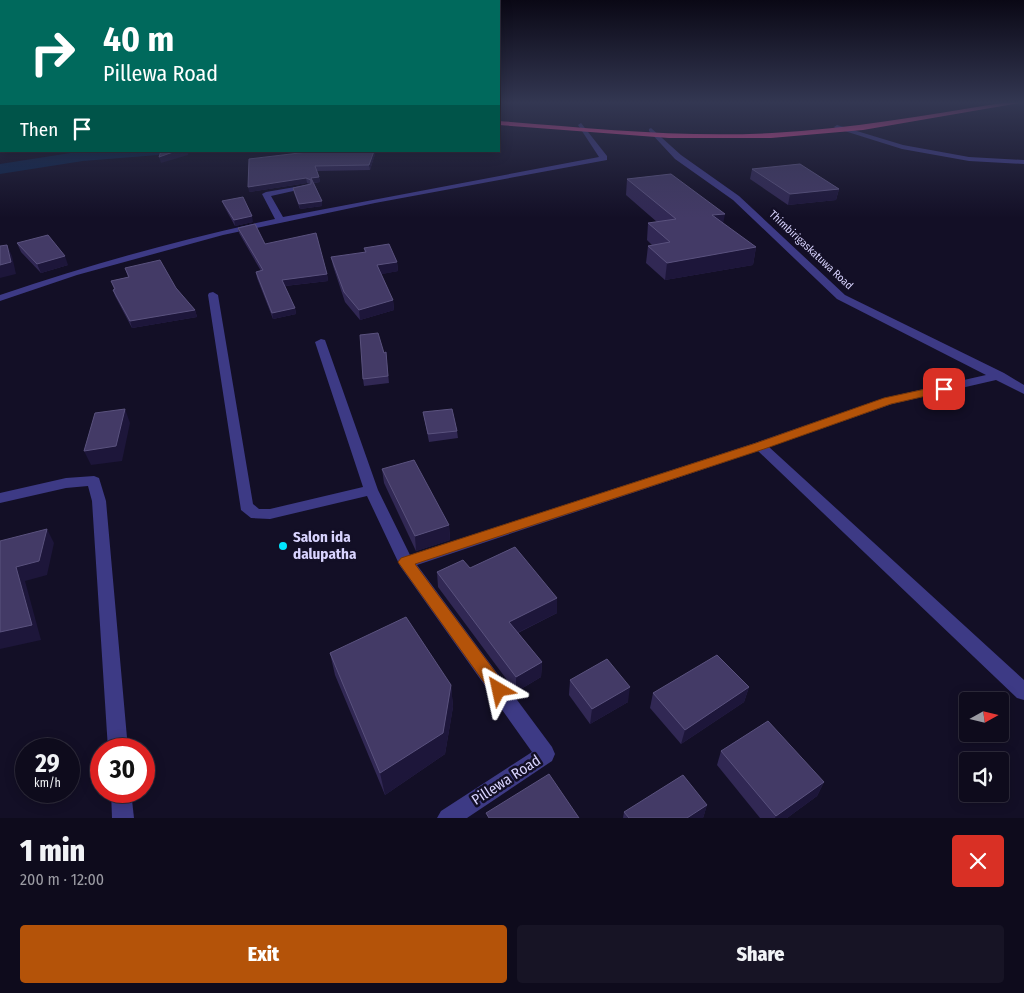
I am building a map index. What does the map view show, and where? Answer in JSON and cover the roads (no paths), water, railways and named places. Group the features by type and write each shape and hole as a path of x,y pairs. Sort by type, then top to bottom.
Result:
{"street":[{"path":"0,298 47,281 131,257 280,220 604,158 592,141"},
{"name":"Thimbirigaskatuwa Road","path":"662,141 678,157 736,198 842,298 1000,376 1024,390"},
{"path":"883,141 902,147 969,159 1024,162"},
{"path":"280,220 266,194 306,187"},
{"path":"213,295 246,506 256,514 270,514 371,490"},
{"path":"321,342 371,490 406,562 760,446 888,401 1000,376"},
{"path":"760,446 1024,692"},
{"path":"0,498 66,483 94,481 99,501 117,738"},
{"name":"Pillewa Road","path":"406,562 546,754 448,818"},
{"path":"122,803 123,818"}],"waterway":[{"path":"0,169 83,156 143,152"}],"place":[{"name":"Salon ida dalupatha","path":"283,546"}]}
